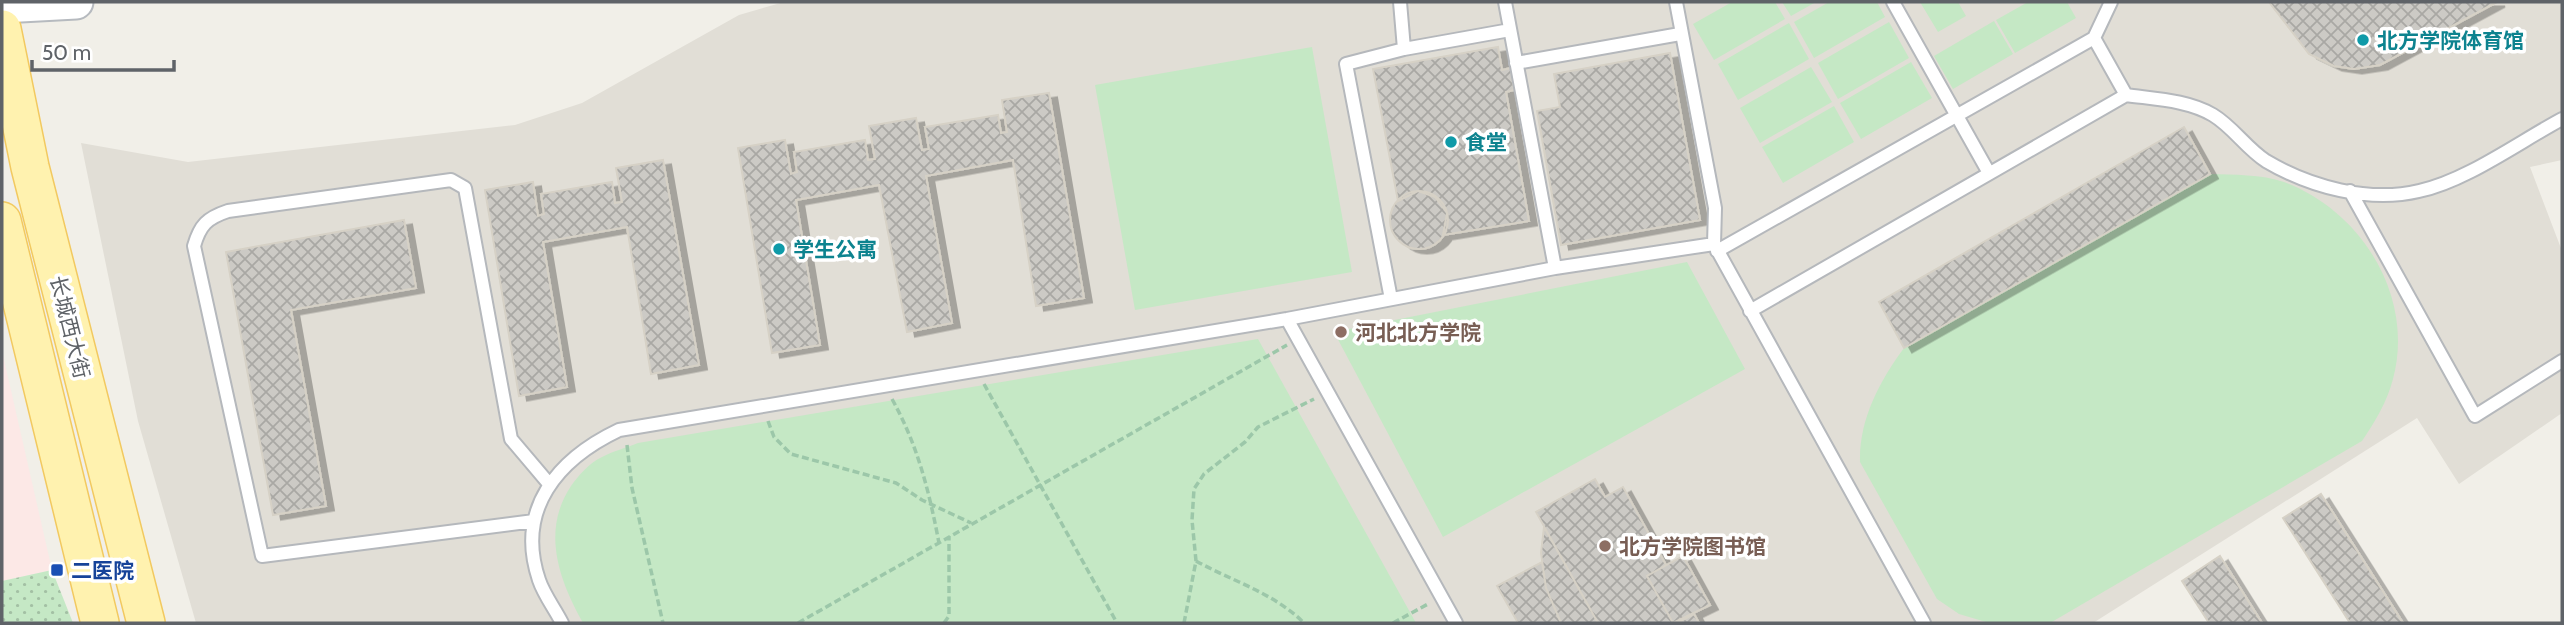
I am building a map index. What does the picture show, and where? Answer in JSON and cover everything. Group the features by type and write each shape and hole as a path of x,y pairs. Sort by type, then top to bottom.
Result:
{"main road":[{"path":"2,6 75,2"},
{"name":"长城西大街","path":"2,30 30,167 145,623"},
{"name":"长城西大街","path":"2,221 100,623"}],"lane":[{"path":"1400,2 1404,49"},
{"path":"1505,2 1555,268"},
{"path":"1676,2 1715,208 1716,247 1924,623"},
{"path":"1893,2 1989,173"},
{"path":"562,623 540,583 532,543 534,521 540,501 576,453 625,429 1286,319 1555,268 1716,247 2094,38 2111,2"},
{"path":"1391,299 1346,64 1404,49 1510,30"},
{"path":"1516,63 1680,34"},
{"path":"2094,38 2126,95"},
{"path":"1750,312 2126,95 2191,105 2215,116 2264,160 2300,178 2379,196 2421,191 2466,172 2562,119"},
{"path":"534,521 262,556 194,246 199,227 210,217 241,209 451,180 465,188 510,439 550,485"},
{"path":"2350,191 2475,416 2562,361"},
{"path":"1286,319 1456,623"}],"path":[{"path":"798,623 1298,339"},
{"path":"976,370 1117,623"},
{"path":"884,385 909,430 927,478 939,542"},
{"path":"1184,623 1196,561 1192,520 1194,489 1203,474 1245,442 1258,427 1328,393"},
{"path":"763,405 774,437 791,454 896,483 922,500 971,523"},
{"path":"625,429 632,488 663,623"},
{"path":"944,623 949,616 949,536"},
{"path":"1196,561 1262,592 1304,623"},
{"path":"1394,623 1441,596"}],"shaded area":[{"name":"河北北方学院","path":"784,2 2562,2 2562,160 2530,167 2562,251 2562,413 2459,484 2417,418 2093,623 196,623 138,421 81,143 188,162 515,125 582,103 739,15"},
{"path":"2,351 52,570 2,581"}],"green space":[{"path":"1732,2 1775,2 1785,19 1714,60 1693,24"},
{"path":"1782,2 1816,2 1791,16"},
{"path":"1829,2 1877,2 1885,17 1814,58 1794,22"},
{"path":"1920,2 1958,2 1966,16 1938,32"},
{"path":"2028,2 2067,2 2076,18 2015,53 1996,20"},
{"path":"1994,21 2013,54 1953,89 1934,56"},
{"path":"1889,22 1909,58 1838,99 1818,63"},
{"path":"1789,23 1809,59 1738,100 1718,64"},
{"path":"1312,47 1352,272 1135,310 1095,85"},
{"path":"1911,62 1932,98 1861,139 1840,103"},
{"path":"1811,67 1832,102 1760,143 1740,108"},
{"path":"1834,106 1854,142 1783,183 1762,147"},
{"path":"2210,174 2247,175 2284,182 2312,195 2337,213 2359,235 2389,288 2396,318 2398,348 2393,379 2376,419 2362,441 2050,623 1986,622 1959,614 1937,599 1860,462 1867,416 1886,374 1904,348"},
{"path":"1687,262 1745,369 1443,537 1334,332"},
{"path":"1258,339 1416,623 583,623 561,573 555,538 557,520 571,486 597,460 638,443"},
{"path":"52,570 73,623 2,623 2,581"}],"building":[{"name":"北方学院体育馆","path":"2269,2 2497,2 2380,65 2354,69 2334,66 2309,54"},
{"name":"食堂","path":"1498,47 1502,70 1511,68 1514,90 1506,92 1529,221 1443,235 1447,213 1435,197 1418,191 1398,201 1373,69"},
{"path":"1670,53 1700,220 1561,245 1537,111 1560,107 1554,74"},
{"name":"学生公寓","path":"1049,93 1084,298 1036,306 1013,160 926,176 952,323 907,332 879,185 796,200 820,345 772,353 738,148 785,140 791,174 797,172 794,152 865,140 868,160 875,159 869,126 916,118 922,150 929,149 925,127 998,115 1001,133 1007,132 1002,100"},
{"path":"2184,127 2210,174 1904,348 1879,302"},
{"path":"663,160 699,365 651,374 627,227 543,242 567,387 519,396 485,190 533,182 538,216 544,214 541,194 612,182 615,203 622,202 616,168"},
{"path":"1419,191 1430,193 1443,204 1448,220 1446,231 1435,244 1419,249 1408,247 1395,236 1390,220 1392,209 1403,196"},
{"path":"404,220 416,288 291,310 326,506 273,515 226,252"},
{"name":"北方学院图书馆","path":"1595,479 1605,497 1623,487 1666,565 1647,576 1673,623 1598,623 1536,512"},
{"path":"2321,494 2403,623 2350,623 2283,518"},
{"path":"1544,527 1598,623 1561,623 1546,588 1541,553"},
{"path":"1683,556 1710,605 1673,623 1647,576"},
{"path":"2220,556 2262,623 2209,623 2182,581"},
{"path":"1542,562 1546,588 1561,623 1518,623 1497,586"},
{"name":"北方学院图书馆","path":"1694,614 1699,623 1677,623"}],"place":[{"name":"北方学院体育馆","path":"2363,40"},
{"name":"食堂","path":"1451,142"},
{"name":"学生公寓","path":"779,249"},
{"name":"河北北方学院","path":"1341,332"},
{"name":"北方学院图书馆","path":"1605,546"},
{"name":"二医院","path":"57,570"}]}
